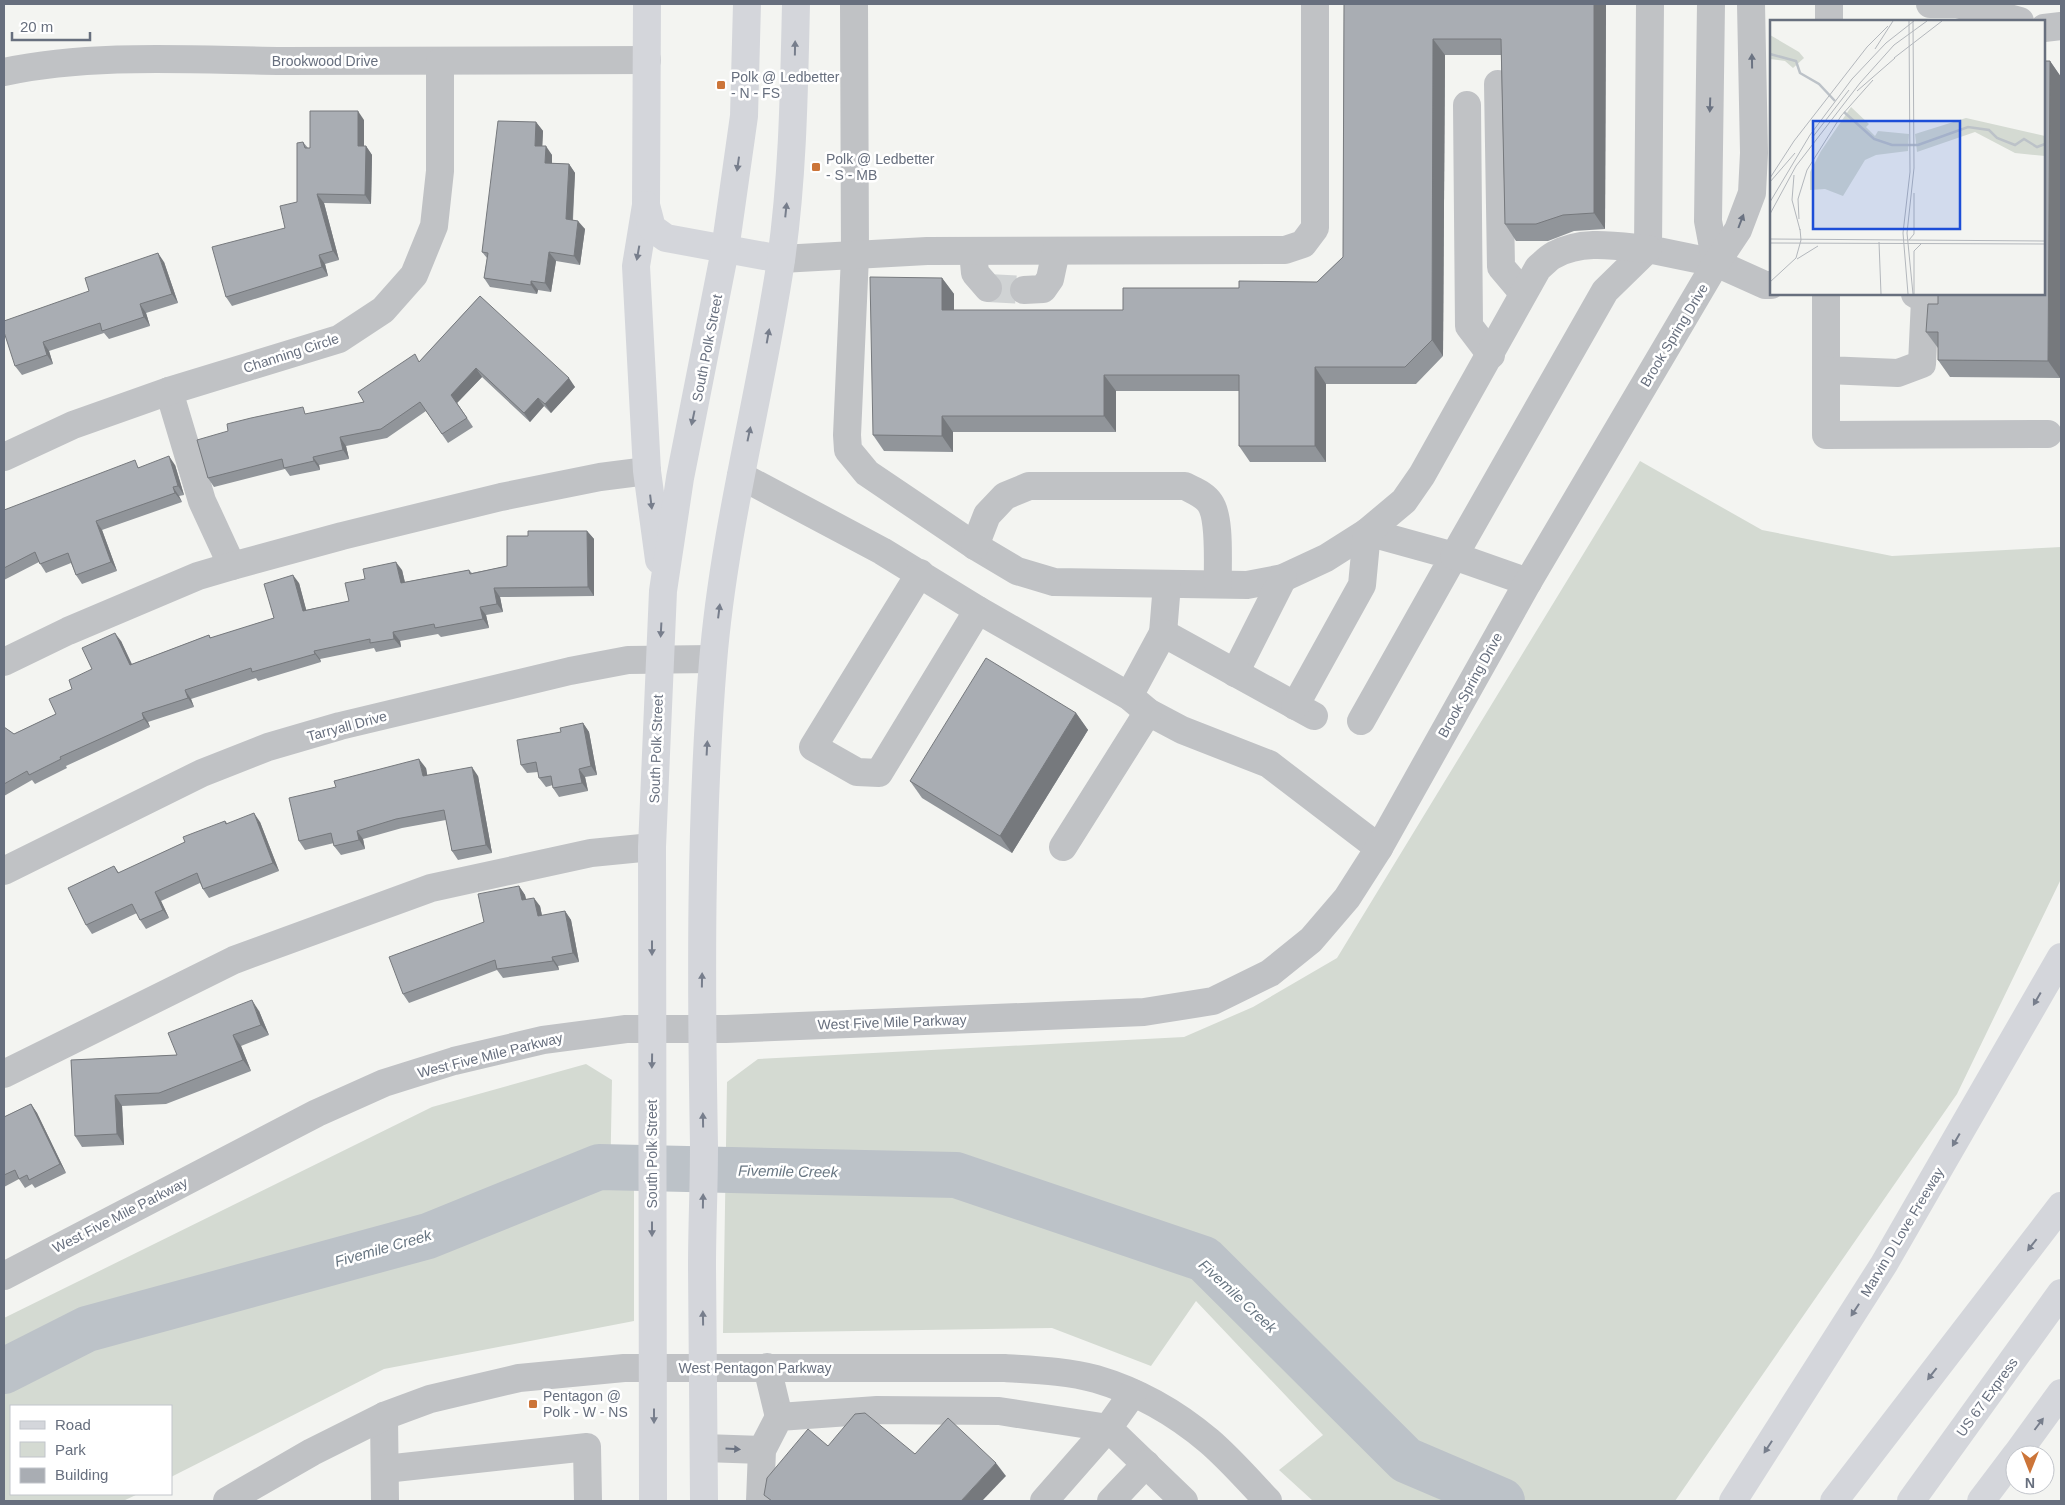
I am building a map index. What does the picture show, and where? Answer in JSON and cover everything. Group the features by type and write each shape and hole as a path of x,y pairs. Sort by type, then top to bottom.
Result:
{"main road":[{"path":"647,4 646,205 636,266 647,470 663,591"},
{"name":"South Polk Street","path":"653,1501 652,847 663,591 680,478 726,250 744,116 747,4"},
{"path":"704,1501 701,1029 706,780 713,659 720,600 741,476 781,259 793,141 796,4"},
{"path":"646,205 652,228 666,238 781,259"},
{"name":"Marvin D Love Freeway","path":"1733,1501 1884,1264 2061,957"},
{"path":"1834,1501 2061,1206"},
{"name":"US 67 Express","path":"1912,1501 2061,1293"},
{"path":"2024,1445 2061,1393"},
{"path":"1981,1501 2005,1470"}],"street":[{"path":"854,4 855,256 847,436 848,450 868,474 975,546 1017,570 1054,582 1247,585 1283,578 1326,558 1367,532 1404,501 1422,475 1491,355 1523,293 1538,268 1554,255 1574,247 1599,245 1648,249 1716,263 1765,286 1770,286"},
{"path":"781,259 973,251 1285,250 1303,244 1315,228 1315,4"},
{"path":"1361,721 1605,292 1648,249 1650,4"},
{"path":"1711,4 1708,221 1716,263"},
{"name":"Brook Spring Drive","path":"1144,1012 1213,1001 1270,973 1311,940 1347,898 1379,848 1528,582 1716,263 1738,230 1752,193 1754,153 1751,4"},
{"path":"1829,4 1829,20"},
{"path":"1930,4 1957,4 2016,20"},
{"path":"2045,28 2061,26"},
{"name":"Brookwood Drive","path":"4,72 39,65 137,60 440,62 647,60"},
{"name":"Channing Circle","path":"4,457 73,425 169,391 339,339 382,310 414,275 434,226 440,170 440,62"},
{"path":"1498,84 1501,267 1523,293"},
{"path":"1467,105 1469,326 1491,355"},
{"path":"973,251 975,273 988,288"},
{"path":"1024,290 1043,289 1050,280 1056,251"},
{"path":"1826,295 1826,435 2048,434"},
{"path":"1826,370 1898,373 1922,364 1925,300 1917,295"},
{"path":"169,391 202,501 232,566"},
{"path":"4,662 68,631 198,576 501,497 600,477 647,470"},
{"path":"741,476 920,573 978,610 1182,730 1268,764 1379,848"},
{"path":"975,546 987,514 1005,496 1029,486 1185,486 1202,495 1212,505 1216,523 1218,584"},
{"path":"1367,532 1454,556 1528,582"},
{"path":"1163,633 1304,711 1362,585 1367,532"},
{"path":"920,573 813,747 857,772 879,773 978,610"},
{"path":"1235,673 1283,578"},
{"path":"1063,847 1139,704 1163,633 1167,584"},
{"name":"Tarryall Drive","path":"4,871 202,773 268,747 340,726 570,671 628,660 659,658 713,659"},
{"path":"4,1074 234,960 431,888 591,852 652,847"},
{"name":"West Five Mile Parkway","path":"4,1276 318,1113 384,1083 454,1061 543,1040 626,1029 701,1029 1144,1012"},
{"name":"West Pentagon Parkway","path":"227,1501 312,1452 384,1416 430,1399 520,1378 610,1368 704,1367 1006,1368 1051,1371 1096,1380 1133,1393 1172,1414 1210,1441 1268,1501"},
{"path":"760,1501 762,1450 779,1417 767,1368"},
{"path":"877,1410 882,1369"},
{"path":"1044,1501 1108,1428 1133,1393"},
{"path":"779,1417 877,1410 999,1411 1108,1428 1184,1501"},
{"path":"384,1416 385,1501"},
{"path":"385,1469 587,1447 588,1501"},
{"path":"704,1448 762,1450"},
{"path":"1111,1501 1146,1464"}],"green space":[{"path":"1640,461 1762,530 1892,556 2061,547 2061,879 1957,1094 1675,1501 1313,1501 1279,1470 1323,1435 1196,1301 1151,1366 1052,1328 723,1333 727,1082 758,1059 1184,1037 1253,1007 1337,958"},
{"path":"586,1064 612,1080 610,1188 634,1178 634,1321 384,1369 172,1476 172,1405 10,1405 10,1495 136,1495 123,1501 4,1501 4,1318 432,1107"}],"building":[{"path":"1344,4 1594,4 1594,213 1563,215 1536,224 1505,224 1501,39 1433,39 1432,340 1405,367 1315,367 1315,446 1239,446 1239,375 1104,375 1104,416 942,416 942,436 873,435 870,277 942,278 942,310 1123,310 1123,288 1239,288 1239,281 1317,282 1343,257"},
{"path":"2045,61 2050,61 2048,361 1938,360 1938,332 1926,332 1928,304 1938,304 1938,295 2045,295"},
{"path":"310,111 358,111 358,146 366,146 365,195 317,194 333,251 319,255 322,267 226,297 212,247 285,228 280,206 297,202 297,143 303,142 305,148 310,148"},
{"path":"498,121 536,122 535,146 546,146 545,163 569,164 566,219 578,221 574,256 549,252 545,283 531,281 531,285 484,278 488,253 482,252"},
{"path":"158,253 172,294 140,304 144,317 102,331 100,323 43,342 47,355 15,366 4,332 4,321 89,291 85,278"},
{"path":"480,296 569,378 545,404 538,398 524,413 476,368 451,395 467,418 442,434 420,402 381,429 340,437 343,450 313,457 314,461 284,468 282,459 208,478 197,440 228,431 227,424 251,418 303,407 305,414 364,402 358,392 415,354 419,362"},
{"path":"169,456 178,486 173,487 175,493 96,521 111,562 76,575 68,553 40,564 35,552 4,568 4,510 135,460 138,468"},
{"path":"528,531 587,531 588,587 494,588 497,604 480,607 483,619 435,628 434,624 393,632 394,639 370,643 370,639 314,651 315,654 252,672 251,668 185,690 188,698 142,713 144,719 60,757 61,759 29,775 27,771 4,784 4,727 14,734 56,714 49,699 72,689 69,680 92,669 82,648 115,633 130,665 209,635 210,638 274,618 264,584 293,575 303,611 349,601 345,583 365,579 363,569 396,562 401,583 469,570 470,574 507,566 507,536 528,536"},
{"path":"986,658 1076,713 1000,836 910,781"},
{"path":"583,723 591,766 579,769 582,783 553,788 551,776 539,778 536,762 521,765 517,740 561,732 560,728"},
{"path":"419,759 423,776 472,767 486,845 452,851 444,810 396,819 357,831 359,840 334,846 331,833 299,841 289,798 336,787 334,781"},
{"path":"254,813 273,863 203,889 197,873 155,892 163,910 140,920 132,904 86,925 68,888 114,866 118,873 185,842 183,837 225,821 226,824"},
{"path":"519,886 522,900 534,898 538,916 565,911 573,953 552,957 553,961 497,969 495,960 403,994 389,957 484,922 478,894"},
{"path":"252,1000 261,1025 233,1035 243,1060 159,1093 115,1095 117,1134 75,1136 71,1060 177,1055 168,1033"},
{"path":"31,1104 60,1164 29,1180 27,1175 19,1179 15,1170 4,1175 4,1117"},
{"path":"865,1413 915,1454 948,1418 996,1463 961,1501 772,1501 764,1495 767,1478 808,1429 828,1446 855,1414"}],"waterway":[{"name":"Fivemile Creek","path":"4,1371 87,1329 428,1236 599,1167 956,1175 1204,1259 1406,1460 1502,1501"}],"tunnel":[{"path":"988,288 1024,290"}],"place":[{"name":"Polk @ Ledbetter - N - FS","path":"721,85"},
{"name":"Polk @ Ledbetter - S - MB","path":"816,167"},
{"name":"Pentagon @ Polk - W - NS","path":"533,1404"}]}
